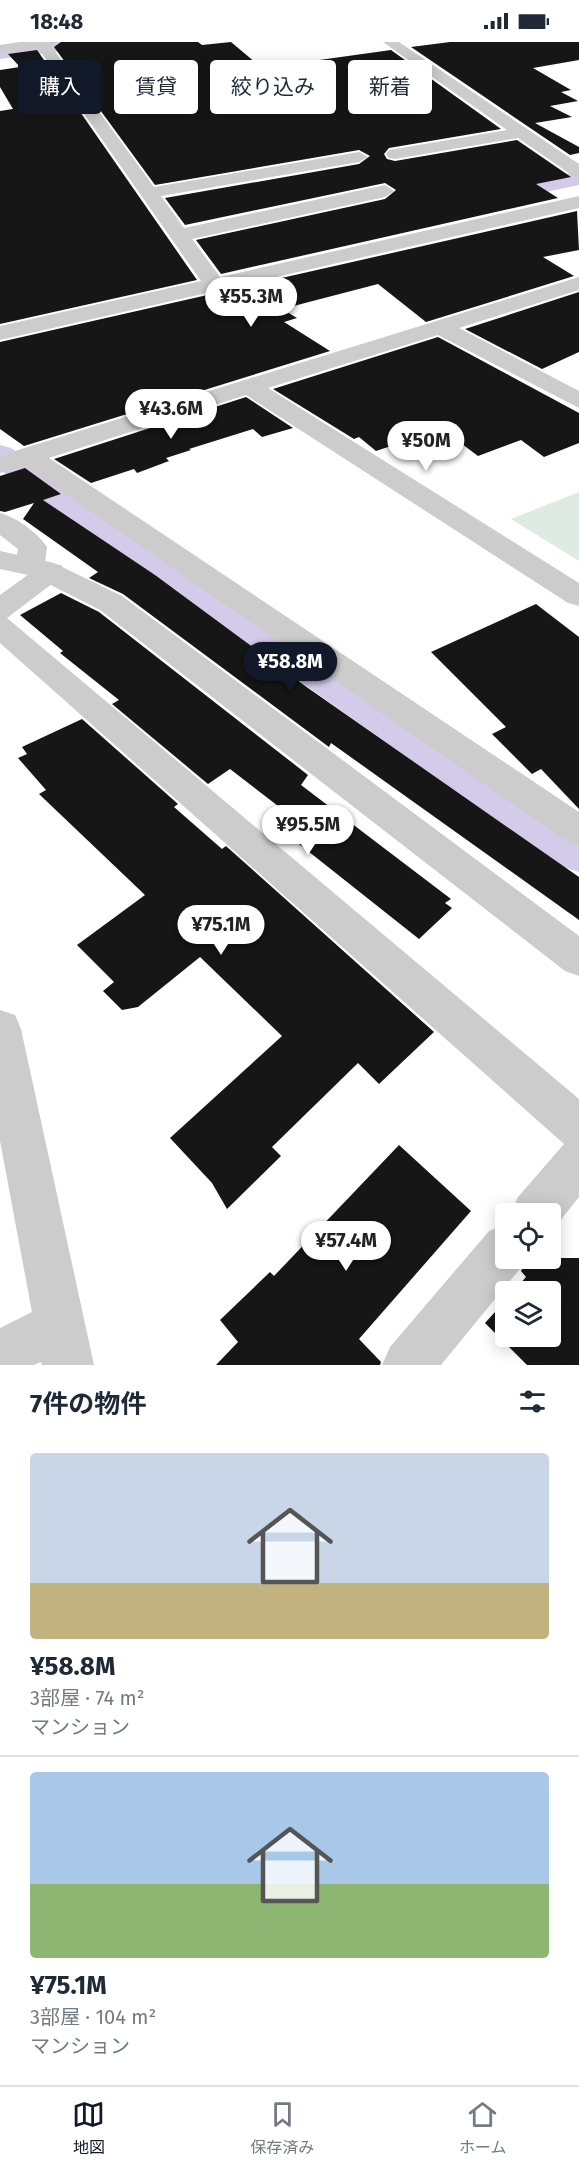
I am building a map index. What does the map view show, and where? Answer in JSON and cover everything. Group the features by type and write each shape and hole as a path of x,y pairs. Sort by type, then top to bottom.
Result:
{"street":[{"path":"390,42 579,172"},
{"path":"0,49 45,44 214,284"},
{"path":"395,154 522,132"},
{"path":"148,193 359,157"},
{"path":"180,235 385,191"},
{"path":"0,333 579,202"},
{"path":"14,460 579,282"},
{"path":"440,327 579,401"},
{"path":"248,386 579,596"},
{"path":"14,460 579,831"},
{"path":"0,521 33,547 27,565 0,610"},
{"path":"27,565 111,603 579,959"},
{"path":"0,626 579,1128"},
{"path":"0,1029 64,1345 0,1354"},
{"path":"544,1203 579,1160"},
{"path":"408,1365 495,1261"}],"shaded area":[{"path":"579,492 579,561 511,519"}],"building":[{"path":"61,42 198,42 202,45 231,42 252,60 210,60 210,114 336,114 336,60 319,60 391,50 405,60 348,60 348,114 432,114 432,79 501,129 389,148 384,154 387,159 395,161 517,140 571,177 536,184 558,198 221,274 196,240 385,199 396,190 385,183 185,225 165,198 359,164 370,156 359,150 155,185 102,113 102,60 64,60 54,47"},
{"path":"450,42 579,42 579,60 533,68 571,90 561,92 578,101 550,106 572,117 535,123 579,147 579,153 570,155 411,47"},
{"path":"37,50 44,60 18,60 18,65 8,54"},
{"path":"18,67 18,114 82,114 197,280 0,324 0,111 13,109 0,87 0,70"},
{"path":"577,211 579,250 543,257 574,276 426,322 378,284 282,309 297,318 284,322 330,351 24,446 0,429 0,342"},
{"path":"579,292 579,352 542,369 465,329"},
{"path":"438,337 579,413 579,443 544,457 521,440 478,456 442,429 376,451 359,437 354,439 273,389"},
{"path":"246,397 293,428 262,437 253,429 189,449 191,450 166,458 169,461 137,473 134,469 91,483 54,459"},
{"path":"25,468 61,494 43,500 155,575 308,688 579,877 579,920 331,743 329,747 123,594 89,578 98,572 23,519 34,503 5,512 0,511 0,476"},
{"path":"61,593 99,612 308,775 301,785 451,899 445,903 452,908 419,939 265,817 278,806 230,769 208,784 112,704 119,700 60,653 63,651 20,615"},
{"path":"536,604 579,637 579,809 541,769 532,774 492,734 506,727 431,652"},
{"path":"82,719 178,804 174,807 222,849 226,846 434,1032 379,1084 358,1063 272,1147 281,1156 227,1209 212,1183 170,1138 282,1036 200,957 138,1007 122,1010 103,991 114,982 77,945 145,895 39,794 46,790 18,758 27,754 22,747"},
{"path":"399,1145 471,1211 359,1339 381,1362 380,1365 216,1365 238,1342 220,1320 270,1272 274,1276"},
{"path":"561,1258 579,1258 579,1365 527,1365 509,1347 561,1347 561,1281 523,1281 526,1277 521,1271 522,1269 561,1269"},
{"path":"495,1312 495,1333 485,1323"}],"waterway":[{"path":"0,54 93,42"},
{"path":"485,198 579,178"},
{"path":"0,455 579,854"}]}
